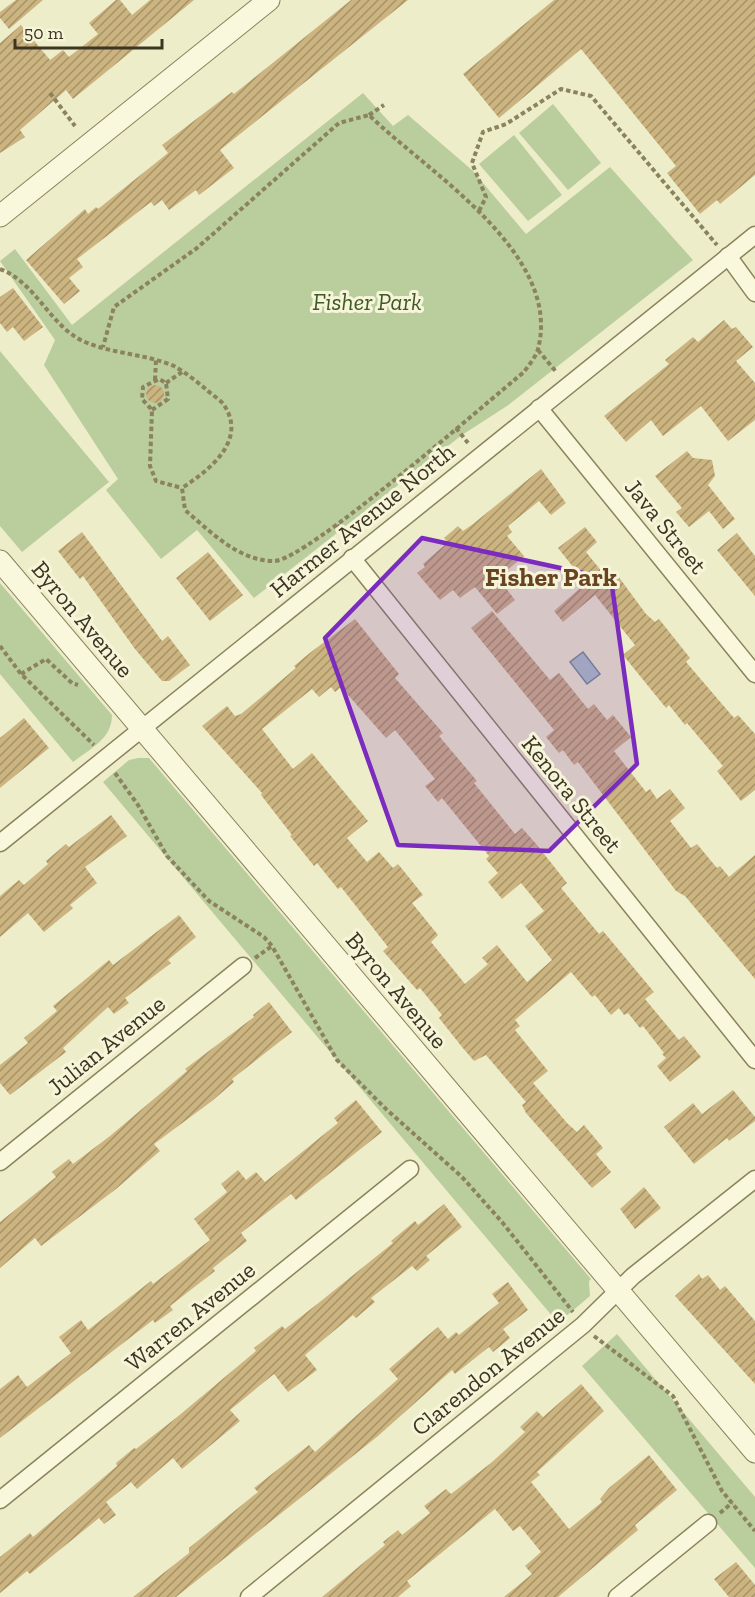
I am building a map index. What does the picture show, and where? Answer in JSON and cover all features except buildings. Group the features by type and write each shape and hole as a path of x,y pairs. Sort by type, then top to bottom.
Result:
{"street":[{"path":"0,216 268,0"},
{"name":"Harmer Avenue North","path":"0,843 755,235"},
{"path":"728,256 755,293"},
{"name":"Java Street","path":"539,408 755,674"},
{"name":"Kenora Street","path":"352,558 755,1060"},
{"name":"Byron Avenue","path":"0,561 755,1452"},
{"name":"Julian Avenue","path":"0,1162 243,966"},
{"name":"Warren Avenue","path":"0,1500 410,1169"},
{"name":"Clarendon Avenue","path":"249,1597 584,1324 633,1276 755,1179"},
{"path":"617,1597 708,1523"}],"path":[{"path":"479,211 486,197 472,162 483,132 506,124 561,89 591,96 659,174 701,228 728,256"},
{"path":"50,93 75,126"},
{"path":"103,347 114,307 197,248 339,123 369,115 384,105"},
{"path":"182,488 185,510 228,546 261,559 275,561 290,557 337,525 524,372 538,350 540,315 527,273 500,231 369,115"},
{"path":"0,269 16,275 67,331 85,342 156,360 182,372 224,405 231,438 219,458 202,475 182,488 156,481 150,466 153,410 142,399 142,387 155,380 166,383 182,372"},
{"path":"538,350 567,385"},
{"path":"155,380 156,360"},
{"path":"153,410 168,399 166,383"},
{"path":"0,646 21,674 66,716 105,759 138,805 167,856 209,901 264,937 272,946 337,1060 387,1110 462,1177 502,1222 595,1338 628,1359 673,1396 722,1491 755,1531"},
{"path":"21,674 46,659 72,683 82,686"}],"highlighted area":[{"path":"422,538 611,579 637,764 549,851 398,845 325,638"}],"green space":[{"name":"Fisher Park","path":"363,93 393,126 408,115 472,170 526,234 610,167 693,260 507,406 462,435 254,598 197,530 161,559 106,490 118,479 44,365 55,340 0,261 15,249 72,325"},
{"path":"553,104 601,163 568,190 519,133"},
{"path":"514,135 562,195 528,221 479,164"},
{"path":"0,351 109,482 22,552 0,526"},
{"path":"0,583 112,715 104,737 73,762 0,674"},
{"path":"149,758 591,1279 589,1281 590,1296 558,1323 103,782 129,760"},
{"path":"617,1334 755,1497 755,1568 582,1366"}],"water":[{"path":"583,652 600,674 587,684 570,662"}],"district":[{"name":"Fisher Park","path":"551,577"}]}
